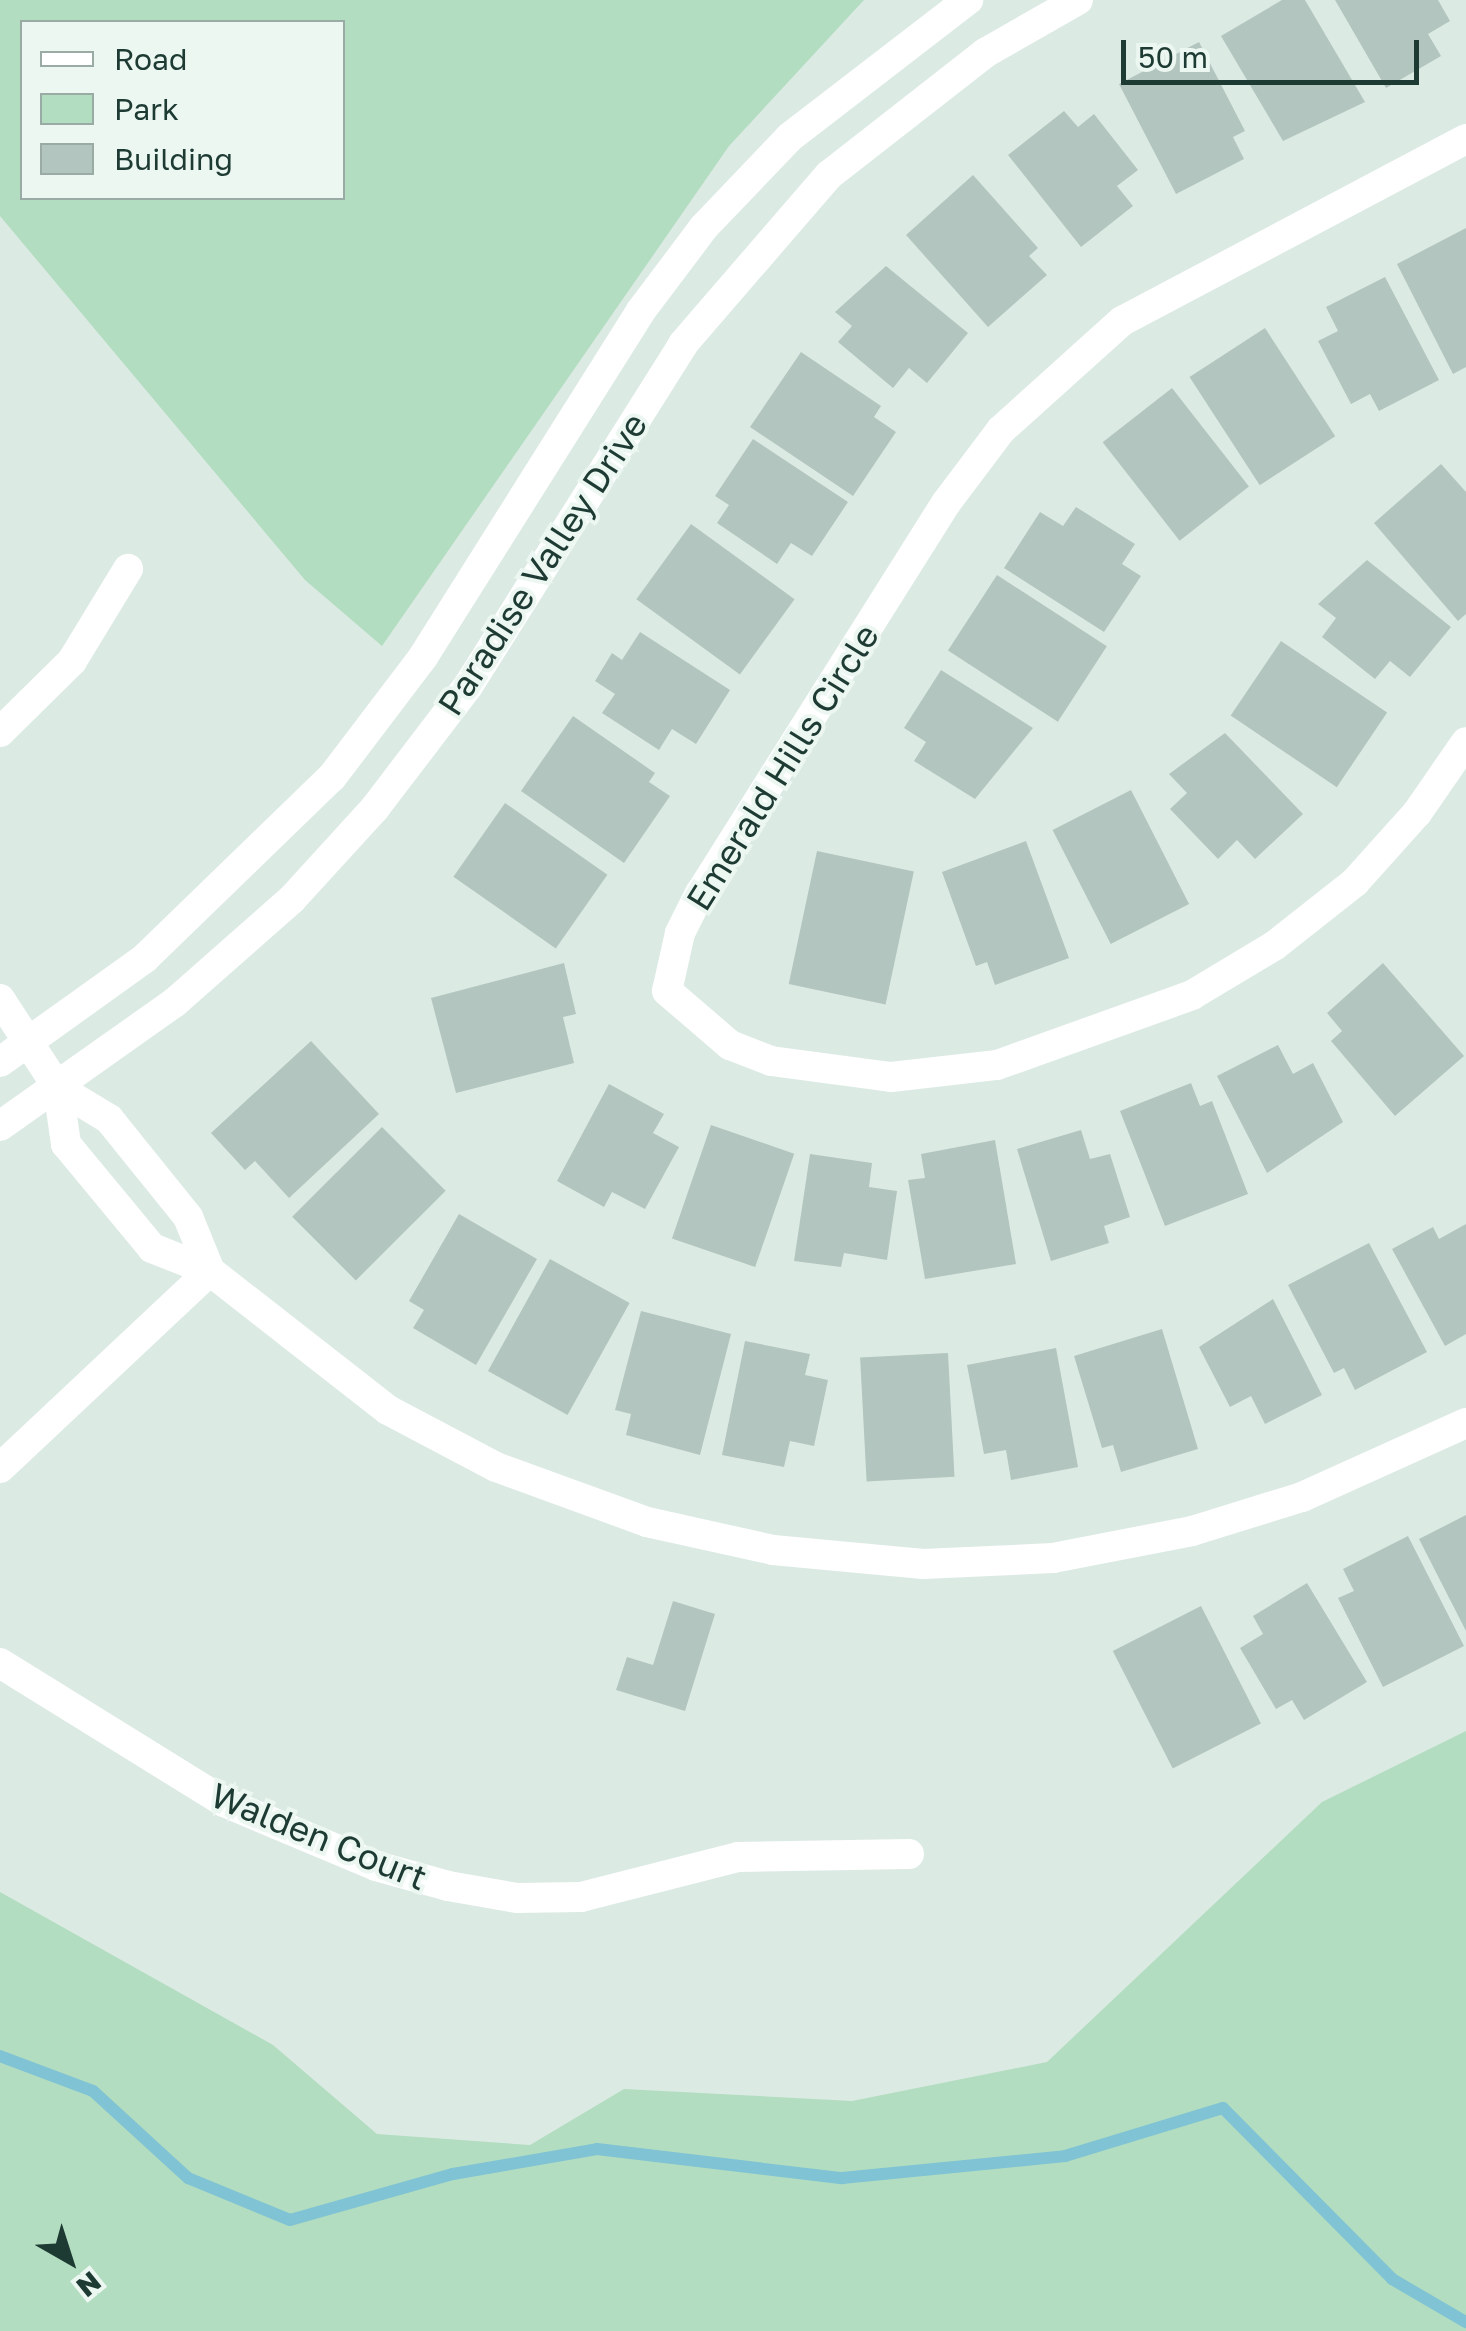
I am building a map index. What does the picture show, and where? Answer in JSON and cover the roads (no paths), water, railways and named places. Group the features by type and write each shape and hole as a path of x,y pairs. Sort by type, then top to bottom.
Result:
{"street":[{"name":"Paradise Valley Drive","path":"0,1062 145,958 332,777 423,656 640,312 704,227 790,137 968,0"},
{"name":"Paradise Valley Drive","path":"0,1126 58,1088 239,948 375,808 468,686 683,344 748,259 828,174 908,108 1078,0"},
{"name":"Emerald Hills Circle","path":"1466,139 1122,321 1001,430 946,503 700,894 680,933 667,991 718,1037 771,1061 891,1076 996,1065 1192,995 1274,946 1355,882 1418,813 1466,742"},
{"path":"0,732 72,661 128,569"},
{"path":"0,999 58,1088 109,1119 188,1217 210,1271"},
{"path":"58,1088 66,1144 152,1248 210,1271 388,1410 496,1467 647,1522 773,1550 923,1564 1053,1558 1192,1531 1302,1496 1466,1423"},
{"path":"0,1468 210,1271"},
{"name":"Walden Court","path":"0,1663 224,1802 376,1866 448,1886 517,1898 581,1897 738,1856 909,1854"}],"waterway":[{"path":"0,2056 93,2091 188,2178 290,2220 453,2174 597,2149 842,2178 1065,2156 1223,2108 1392,2279 1466,2322"}]}
